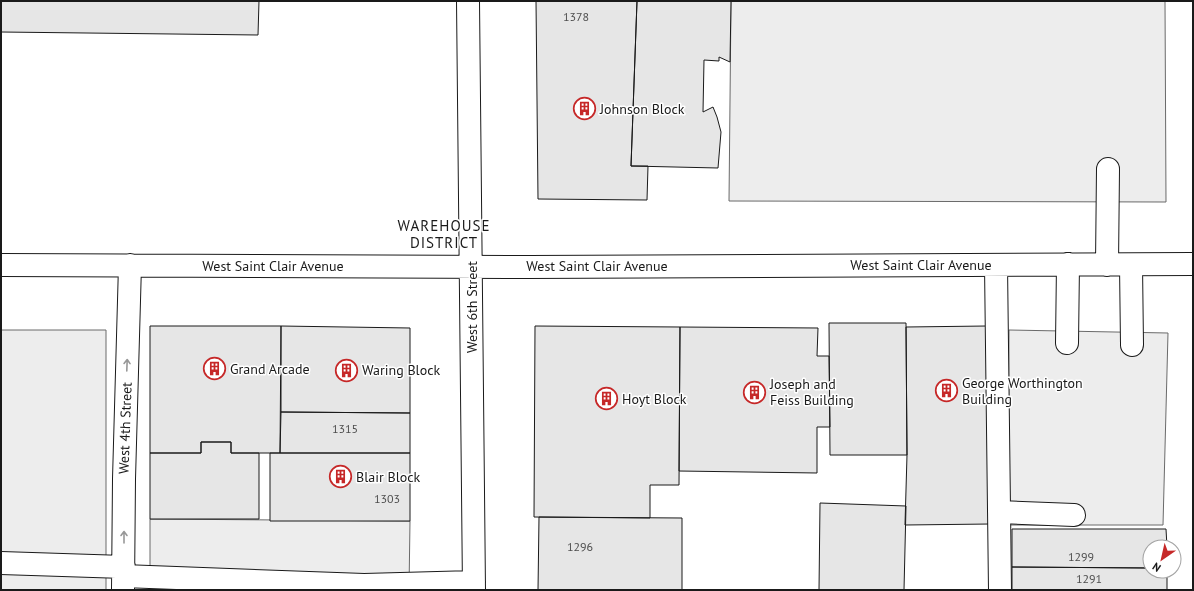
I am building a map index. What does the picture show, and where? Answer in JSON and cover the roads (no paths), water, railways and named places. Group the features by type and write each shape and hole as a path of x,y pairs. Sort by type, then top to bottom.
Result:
{"street":[{"name":"West 6th Street","path":"468,1 472,267 474,586"},
{"path":"1107,265 1108,169"},
{"path":"1067,342 1068,264"},
{"name":"West Saint Clair Avenue","path":"1,265 472,267 1193,264"},
{"name":"West 4th Street","path":"123,578 124,478 130,265"},
{"path":"996,265 1000,590"},
{"path":"1131,265 1132,344"},
{"path":"999,512 1074,515"},
{"path":"1,563 123,578 474,586"}],"place":[{"name":"Johnson Block","path":"585,109"},
{"name":"Grand Arcade","path":"215,369"},
{"name":"Waring Block","path":"346,370"},
{"name":"George Worthington Building","path":"947,391"},
{"name":"Joseph and Feiss Building","path":"755,392"},
{"name":"Hoyt Block","path":"607,399"},
{"name":"Blair Block","path":"340,477"}],"district":[{"name":"WAREHOUSE DISTRICT","path":"444,234"}]}
